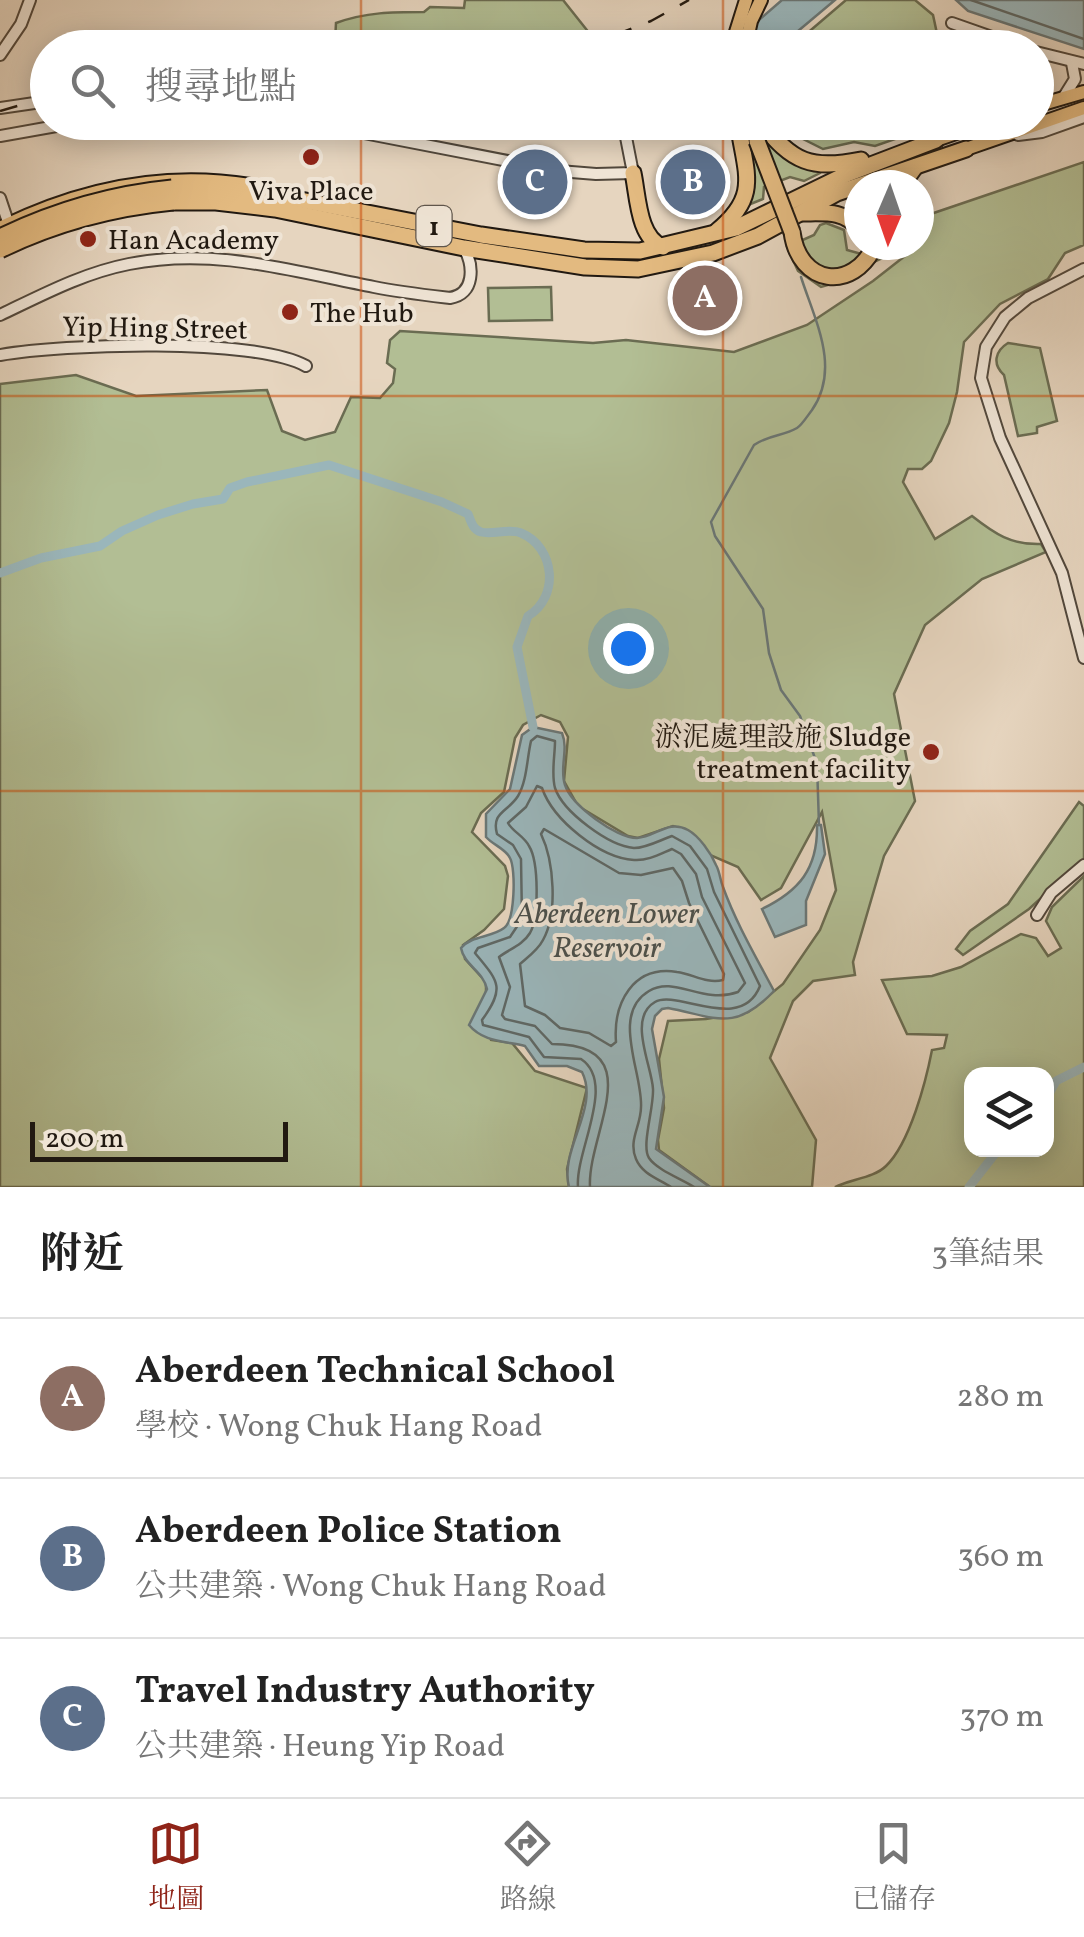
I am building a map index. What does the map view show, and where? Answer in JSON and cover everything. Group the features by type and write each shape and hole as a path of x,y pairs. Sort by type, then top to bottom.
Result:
{"highway":[{"path":"714,233 743,204 749,140"},
{"path":"757,140 792,232 810,257 827,266 846,265 853,260"},
{"path":"773,140 811,164 826,166 885,158"},
{"name":"1","path":"173,195 274,209 585,268 638,268 713,253 758,236 796,208 885,158 936,140"},
{"name":"1","path":"4,240 173,195 218,188 481,235 616,252 663,248 796,208 966,149"},
{"path":"633,172 645,228 654,244 663,248"},
{"path":"796,208 844,216"},
{"path":"616,252 634,243 645,228"}],"main road":[{"path":"734,30 746,0"},
{"path":"749,30 761,0"},
{"path":"1054,99 1084,92"},
{"path":"1054,119 1084,108"},
{"path":"966,149 993,140"},
{"path":"4,240 87,194 160,181 224,181 271,188 285,197"},
{"path":"4,240 142,212 198,209 292,215"}],"street":[{"path":"0,54 22,24 30,0"},
{"path":"952,23 972,30"},
{"path":"1065,95 1075,79 1078,64"},
{"path":"3,106 30,103"},
{"path":"1054,128 1084,117"},
{"path":"0,136 30,131"},
{"path":"400,140 560,171 596,174 633,172 627,140"},
{"path":"0,198 4,240"},
{"path":"0,315 98,272 126,264 184,257 260,262 376,287 460,297 468,288 472,264 464,248"},
{"path":"1084,269 1028,298 1004,317 986,348 981,378 1000,436 1062,574 1084,658"},
{"name":"Yip Hing Street","path":"0,355 69,346 242,350 290,358 306,366"},
{"path":"1037,915 1051,893 1084,865"}],"green space":[{"path":"465,0 563,0 587,30 336,30 336,23 380,13 424,12 430,7 464,8"},
{"path":"846,0 915,0 933,15 936,30 811,30"},
{"path":"805,140 892,140 875,146 854,142 823,149"},
{"path":"767,142 785,155 820,168 820,173 804,181 790,177 764,187 763,199 748,205 754,187 748,153 757,152"},
{"path":"1084,162 1084,245 1065,253 1048,279 1000,304 964,342 949,423 931,461 922,469 908,469 903,482 935,539 972,516 1004,537 1041,544 1046,552 982,579 925,625 894,694 915,801 884,856 853,962 855,975 813,981 793,1001 770,1058 816,1140 812,1187 710,1187 659,1150 664,1108 659,1059 668,1021 748,1012 783,984 820,930 836,890 822,812 781,888 761,900 738,867 710,855 689,831 673,826 638,838 628,836 578,806 564,781 568,737 560,722 541,715 523,725 515,738 504,792 481,813 472,832 505,866 508,876 504,909 463,945 465,959 486,982 481,1005 491,1040 512,1043 535,1071 587,1088 567,1169 569,1187 0,1187 0,384 76,375 136,396 267,390 282,431 305,440 335,432 351,397 380,398 393,383 395,369 387,363 390,340 400,331 593,343 626,340 734,352 807,325 900,260 934,260 934,213"},
{"path":"826,223 844,230 844,260 878,260 861,268 853,278 821,287 798,271 787,247 814,235"},
{"path":"551,287 552,320 489,321 488,288"},
{"path":"1008,343 1040,348 1057,421 1037,427 1037,433 1018,436 1004,375 997,362 998,354"},
{"path":"1079,802 1084,806 1084,859 1029,909 963,955 956,949 970,931 1008,904"},
{"path":"1084,876 1084,1187 835,1187 875,1173 895,1156 916,1111 932,1050 944,1048 947,1035 907,1034 882,980 932,976 961,967 1021,934 1036,938 1048,956 1061,948 1046,921 1052,907"}],"water":[{"path":"782,0 835,0 799,30 745,30"},
{"path":"956,0 1084,0 1084,49 1054,39 1054,30 1026,30 968,11"},
{"name":"Aberdeen Lower Reservoir","path":"533,727 562,733 565,785 595,819 628,837 644,837 674,826 688,830 700,841 714,860 734,914 774,991 747,1013 735,1017 712,1018 668,1008 655,1016 652,1029 664,1097 656,1149 710,1187 569,1187 569,1158 586,1100 582,1072 567,1066 539,1066 525,1046 488,1038 469,1025 487,989 461,948 504,928 513,894 510,858 486,837 486,814 510,789 522,735"},
{"path":"817,825 821,825 825,854 806,901 806,925 775,937 762,909 804,877 814,854"}],"waterway":[{"path":"801,277 823,344 824,378 820,394 799,427 754,445 711,522 715,536 763,609 769,653 781,690 800,716 817,764 819,825"},
{"path":"0,573 41,558 100,546 158,515 223,499 230,488 247,482 329,465 442,502 468,514 481,532 521,533 541,549 547,560 549,585 538,608 528,616 517,647 533,727"},
{"path":"1054,1085 1084,1067"},
{"path":"969,1187 993,1157"}],"railway":[{"path":"628,30 689,0"},
{"path":"0,111 30,102"}],"place":[{"name":"Viva Place","path":"311,157"},
{"name":"Travel Industry Authority","path":"535,182"},
{"name":"Aberdeen Police Station","path":"693,182"},
{"name":"Han Academy","path":"88,239"},
{"name":"Aberdeen Technical School","path":"705,298"},
{"name":"The Hub","path":"290,312"},
{"name":"淤泥處理設施 Sludge treatment facility","path":"931,752"}]}
